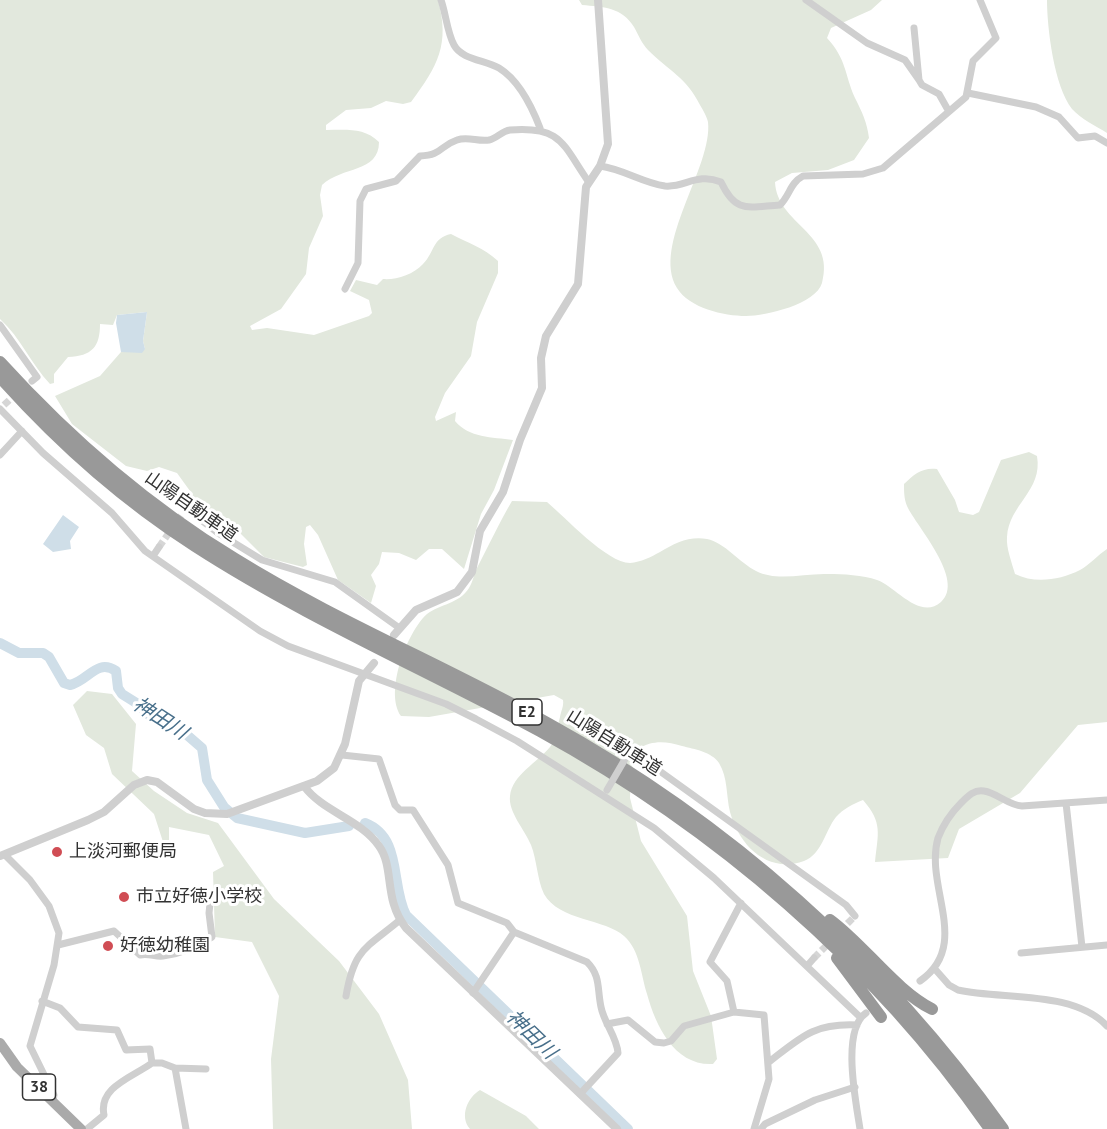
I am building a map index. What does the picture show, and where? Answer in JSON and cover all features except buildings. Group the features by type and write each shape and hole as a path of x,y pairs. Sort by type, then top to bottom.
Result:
{"highway":[{"name":"山陽自動車道","path":"0,362 62,428 90,453 132,489 200,537 296,593 556,728 643,781 738,850 817,917 880,979 944,1052 1003,1129"},
{"name":"山陽自動車道","path":"0,376 84,461 126,497 194,545 291,603 541,732 590,760 710,841 779,898 840,953 903,1018 990,1129"},
{"path":"738,850 854,938 917,1001 932,1009"},
{"path":"779,898 832,952 881,1017"}],"main road":[{"name":"38","path":"0,1043 17,1067 81,1129"}],"street":[{"path":"441,0 454,44 466,55 497,67 511,77 532,109 540,129"},
{"path":"162,490 183,512 262,560 335,582 396,631 416,610 457,592 472,572 480,531 503,492 520,440 542,388 541,358 546,336 578,284 588,181 600,166 608,144 598,0"},
{"path":"806,0 867,43 905,60 922,85 939,94 948,110"},
{"path":"600,166 662,186 700,178 721,182 728,198 736,205 780,205 786,199 794,181 803,176 862,174 883,168 968,93 973,61 996,39 980,0"},
{"path":"914,28 919,80"},
{"path":"968,93 1036,107 1059,117 1078,138 1095,136 1107,142"},
{"path":"345,289 358,263 360,201 366,189 396,181 416,158 434,155 454,141 464,137 486,140 508,130 540,129 557,136 588,181"},
{"path":"0,325 37,377 32,381"},
{"path":"2,408 22,431 112,513 153,556 260,631 288,646 446,704 476,719 605,793 683,850 863,1015 857,1025 852,1045 860,1129"},
{"path":"0,455 22,431"},
{"path":"153,556 159,547"},
{"path":"53,1101 54,1095 30,1046 58,945 57,922 49,906 30,880 2,855 104,812 134,785 147,780 157,782 194,809 205,813 231,812 324,777 334,768 342,755 354,700 363,674 374,663"},
{"path":"605,793 628,754 636,754 846,905 855,916"},
{"path":"342,755 380,759 395,805 400,810 413,810 448,865 458,903 507,923 514,932 587,962 594,969 601,1008 618,1053 584,1090"},
{"path":"304,786 311,795 369,833 378,844 386,865 390,897 400,920 477,988 584,1090 617,1129"},
{"path":"920,981 934,969 941,957 945,927 936,853 938,838 952,813 972,792 983,791 1013,805 1066,804 1107,800"},
{"path":"1066,804 1082,947"},
{"path":"58,945 114,931 140,955 150,953 162,956 196,947 212,937 211,894"},
{"path":"734,1012 727,981 710,962 741,903"},
{"path":"346,996 350,969 357,956 400,920"},
{"path":"477,988 514,932"},
{"path":"1021,953 1107,945"},
{"path":"807,966 814,958"},
{"path":"934,969 949,985 958,990 1068,1005 1091,1013 1107,1026"},
{"path":"42,1001 60,1008 78,1027 117,1030 126,1050 150,1048 152,1063"},
{"path":"607,1024 628,1020 655,1042 664,1043 671,1041 684,1026 734,1012 764,1015 769,1079 754,1129"},
{"path":"769,1062 805,1034 817,1028 831,1024 857,1025"},
{"path":"87,1129 104,1115 104,1100 111,1088 152,1063 162,1063 175,1068 206,1069"},
{"path":"175,1068 186,1129"},
{"path":"761,1129 765,1124 815,1100 855,1087"}],"shaded area":[{"path":"0,0 438,0 443,29 439,54 435,66 411,102 403,104 386,101 371,108 346,110 326,125 326,130 354,130 373,137 379,142 377,152 366,164 330,179 322,185 320,195 323,216 309,248 306,274 281,309 250,326 252,330 267,328 314,335 369,316 372,313 369,300 350,291 356,280 377,285 383,279 399,278 409,274 423,264 440,239 451,234 481,249 498,261 498,273 477,322 471,356 445,393 435,417 436,421 456,412 455,421 467,431 481,436 513,440 494,490 481,514 464,569 442,549 429,549 416,560 399,553 382,552 379,564 371,575 376,586 371,603 338,580 318,535 310,525 306,527 304,544 307,565 303,567 264,557 231,524 216,525 190,505 190,491 177,473 159,467 147,471 126,466 72,424 55,396 100,376 121,352 145,349 143,341 147,312 117,315 113,325 100,324 100,332 93,349 83,355 68,357 54,374 54,383 50,384 14,334 0,319"},
{"path":"579,0 882,0 871,10 831,28 827,38 842,60 851,89 864,117 869,138 854,160 828,170 792,173 775,182 778,197 785,209 814,240 821,252 824,266 822,283 810,297 801,303 777,311 737,316 698,306 677,288 671,270 672,250 677,228 702,161 708,122 695,95 677,75 646,48 624,15 611,9 582,5"},
{"path":"1047,0 1107,0 1107,133 1072,109 1060,86 1048,26"},
{"path":"147,312 143,341 145,349 142,353 121,352 116,323 117,315"},
{"path":"1029,452 1037,456 1038,468 1031,488 1013,515 1007,537 1008,551 1015,574 1039,580 1064,576 1083,568 1107,549 1107,722 1078,725 1020,793 959,829 948,858 875,862 878,829 874,815 863,800 848,807 836,817 819,848 810,858 791,864 767,860 756,854 734,824 724,775 716,759 702,752 670,743 659,742 638,749 631,771 630,798 641,841 687,916 693,971 711,1016 717,1059 713,1064 688,1059 669,1042 662,1031 651,1007 637,955 624,936 616,930 560,910 544,894 531,845 512,808 510,796 515,782 545,753 554,740 563,700 554,695 429,717 401,716 396,705 396,678 412,634 427,614 455,601 469,588 512,501 547,502 598,548 621,561 638,562 682,541 694,538 707,539 720,544 750,567 764,574 782,577 834,574 866,577 884,583 916,605 933,607 941,602 947,592 948,581 937,553 907,506 904,484 919,472 937,469 955,500 959,512 973,515 979,512 1001,460"},
{"path":"63,515 79,527 70,541 71,549 53,552 43,544"},
{"path":"87,691 112,694 136,724 132,771 154,791 187,813 218,823 274,899 339,961 379,1014 408,1080 412,1129 273,1129 271,1059 279,996 252,942 215,937 213,872 224,866 209,835 169,827 169,843 164,845 154,814 112,774 104,748 86,735 73,705"},
{"path":"480,1090 526,1116 539,1129 470,1129 465,1118 466,1107"}],"waterway":[{"name":"神田川","path":"0,643 19,653 43,653 49,657 64,683 70,685 103,667 116,671 118,688 122,694 138,704 150,716 172,722 202,748 207,780 224,807 237,818 305,833 349,826"},
{"name":"神田川","path":"365,823 377,830 385,839 394,863 398,890 406,915 628,1129"}],"tunnel":[{"path":"4,405 18,392"},
{"path":"159,547 182,514"},
{"path":"840,931 855,916"},
{"path":"814,958 830,942"}],"place":[{"name":"上淡河郵便局","path":"57,852"},
{"name":"市立好徳小学校","path":"124,897"},
{"name":"好徳幼稚園","path":"108,946"}]}
